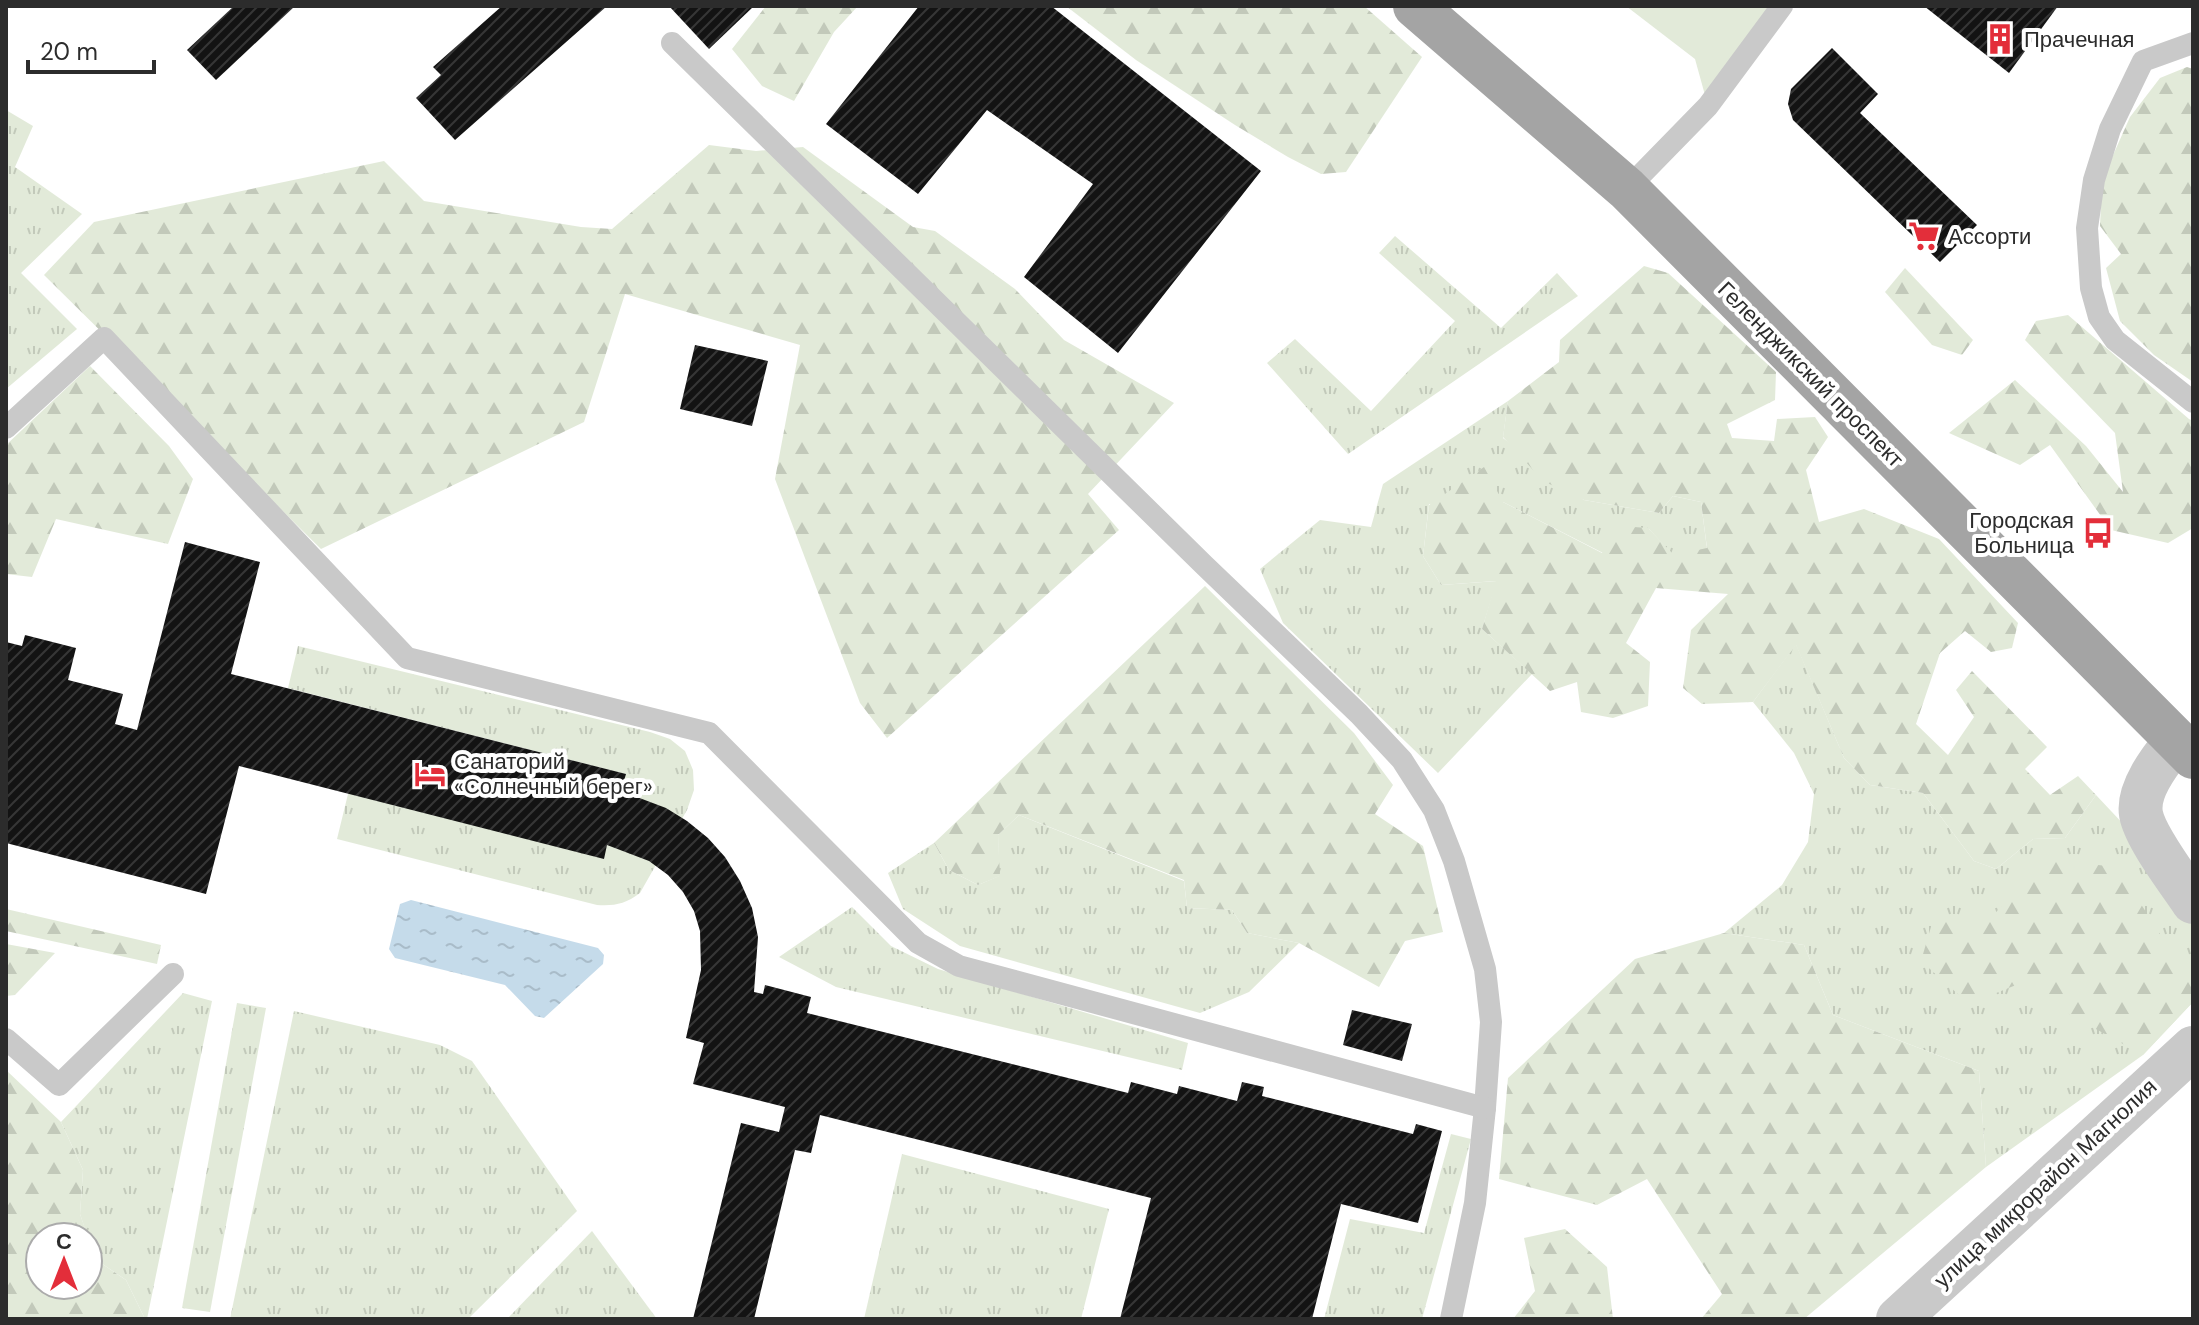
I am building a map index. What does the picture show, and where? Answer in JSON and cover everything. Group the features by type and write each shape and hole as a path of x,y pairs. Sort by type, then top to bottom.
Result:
{"main road":[{"name":"Геленджикский проспект","path":"1415,6 1627,189 2187,741"}],"street":[{"path":"2187,741 2158,762 2142,795 2141,814 2150,836 2193,902"},
{"name":"улица микрорайон Магнолия","path":"1898,1319 2193,1048"}],"lane":[{"path":"1627,189 1708,106 1782,6"},
{"path":"672,43 1359,714 1402,760 1434,810 1454,861 1485,969 1491,1022 1475,1203 1451,1319"},
{"path":"2193,43 2143,61 2110,129 2094,180 2087,228 2091,288 2099,317 2115,340 2193,402"},
{"path":"6,428 104,338 407,658 709,733 918,943 959,966 1485,1108"},
{"path":"6,1039 59,1085 173,974"}],"green space":[{"path":"766,6 858,6 834,32 794,101 762,86 732,49"},
{"path":"1066,6 1364,6 1422,57 1346,172 1321,174 1235,125 1136,60"},
{"path":"1626,6 1779,6 1708,106 1695,59"},
{"path":"2187,67 2193,69 2193,382 2154,355 2120,321 2106,268 2121,254 2100,226 2102,180 2130,117 2160,78"},
{"path":"6,110 33,126 15,167 82,214 21,273 77,329 6,389"},
{"path":"709,145 756,151 803,147 913,227 935,231 1015,289 1064,340 1174,403 1088,494 1119,530 887,738 860,703 775,479 800,345 625,294 584,422 321,549 44,275 94,222 384,161 424,201 581,227 612,229"},
{"path":"1395,236 1501,328 1557,273 1578,296 1348,454 1267,363 1295,339 1371,411 1455,321 1379,253"},
{"path":"1644,266 1668,273 1776,372 1775,400 1727,424 1732,438 1774,441 1777,419 1815,417 1828,437 1806,470 1819,522 1864,509 1939,539 2018,623 2012,648 1991,652 1965,631 1940,653 1916,724 1948,755 1974,717 1956,690 1972,671 2047,747 2025,769 2050,795 2078,776 2096,795 2065,838 2033,839 1996,869 1974,861 1923,793 1870,785 1844,758 1796,645 1753,702 1702,704 1683,688 1691,630 1728,594 1656,588 1626,643 1650,662 1648,706 1613,718 1581,712 1577,682 1550,691 1482,629 1496,581 1441,585 1423,556 1429,505 1484,467 1503,502 1602,553 1619,526 1648,528 1674,555 1707,548 1701,502 1673,496 1659,513 1584,500 1543,481 1503,437 1508,401 1559,362 1560,340"},
{"path":"1905,268 1973,340 1962,355 1932,345 1885,292"},
{"path":"2068,315 2193,421 2193,528 2168,543 2111,530 2050,445 2020,465 1949,433 2015,380 2086,446 2123,492 2115,433 2025,340 2036,321"},
{"path":"90,366 169,446 193,479 168,544 56,519 32,577 6,574 6,445"},
{"path":"1508,401 1503,438 1584,500 1659,513 1673,496 1701,502 1707,549 1674,556 1648,528 1603,553 1503,502 1429,504 1423,556 1441,585 1497,581 1482,629 1532,674 1438,773 1283,623 1260,569 1320,520 1371,527 1383,484"},
{"path":"1205,586 1354,733 1393,785 1375,814 1423,846 1443,932 1405,941 1379,987 1299,943 1247,933 1232,910 1187,908 1184,880 1019,815 998,835 1000,876 978,885 949,870 934,843"},
{"path":"1796,644 1844,758 1870,785 1923,793 1974,861 1996,869 2033,839 2065,838 2096,795 2127,828 2193,921 2193,1002 2143,1055 1986,1167 1979,1071 1833,1015 1804,945 1724,933 1782,885 1808,842 1814,794 1794,753 1753,702"},
{"path":"298,646 670,739 685,751 693,770 694,790 687,810 640,893 625,902 609,905 597,905 337,839 348,794 625,774 288,688"},
{"path":"1019,815 1184,881 1187,908 1232,910 1247,933 1299,943 1249,992 1200,1013 960,946 903,909 888,873 934,843 949,870 978,885 999,876 998,835"},
{"path":"2041,859 2117,867 2193,985 2193,1002 2143,1055 2016,985 1969,1004 1921,961 1933,920 1992,917"},
{"path":"852,907 891,946 938,969 1188,1043 1182,1070 836,987 779,957"},
{"path":"6,909 161,945 157,964 6,931"},
{"path":"1724,933 1804,945 1833,1015 1979,1071 1986,1167 1804,1319 1701,1319 1722,1294 1647,1179 1597,1205 1499,1179 1508,1078 1635,959"},
{"path":"6,944 55,953 15,995 6,996"},
{"path":"183,993 212,1001 147,1319 126,1280 104,1265 104,1221 82,1221 80,1214 83,1170 61,1122"},
{"path":"237,1003 266,1008 210,1312 182,1308"},
{"path":"294,1011 440,1045 472,1061 577,1211 468,1319 230,1319"},
{"path":"6,1070 61,1122 83,1170 80,1214 82,1221 24,1221 24,1301 104,1301 104,1265 126,1280 145,1319 6,1319"},
{"path":"1451,1134 1471,1139 1422,1319 1324,1319 1350,1219 1424,1233"},
{"path":"902,1154 1109,1209 1081,1319 864,1319"},
{"path":"1565,1229 1607,1267 1613,1319 1513,1319 1535,1291 1524,1238"},
{"path":"592,1231 657,1319 507,1319"}],"water":[{"path":"411,900 598,948 604,955 603,964 544,1018 535,1016 505,985 395,958 389,949 400,904"}],"building":[{"path":"234,6 295,6 216,80 187,50"},
{"path":"502,6 607,6 455,140 416,98 441,75 433,67"},
{"path":"669,6 754,6 709,49"},
{"path":"919,6 1051,6 1261,171 1118,353 1024,277 1093,184 987,110 918,194 826,124"},
{"name":"Прачечная","path":"1924,6 2058,6 2009,73"},
{"path":"1832,48 1878,94 1860,113 1977,225 1940,262 1793,120 1788,104 1791,89"},
{"path":"695,345 768,361 752,426 680,409"},
{"path":"185,542 260,562 231,674 626,774 621,791 666,808 687,821 725,857 752,908 758,937 754,992 763,994 765,985 811,997 807,1013 1128,1093 1131,1082 1177,1094 1179,1086 1237,1101 1242,1082 1264,1087 1262,1096 1413,1134 1416,1124 1442,1131 1418,1223 1341,1204 1312,1319 1120,1319 1151,1198 820,1115 811,1153 795,1150 754,1319 693,1319 741,1123 779,1132 785,1107 693,1084 704,1043 686,1038 701,970 700,931 694,911 683,892 668,875 649,861 607,845 604,859 239,766 206,894 6,843 6,642 22,646 25,635 76,648 68,680 123,694 115,724 137,730"},
{"path":"1352,1010 1412,1024 1402,1061 1343,1045"}],"place":[{"name":"Прачечная","path":"2000,39"},
{"name":"Ассорти","path":"1924,236"},
{"name":"Городская Больница","path":"2098,533"},
{"name":"Санаторий «Солнечный берег»","path":"430,774"}]}
